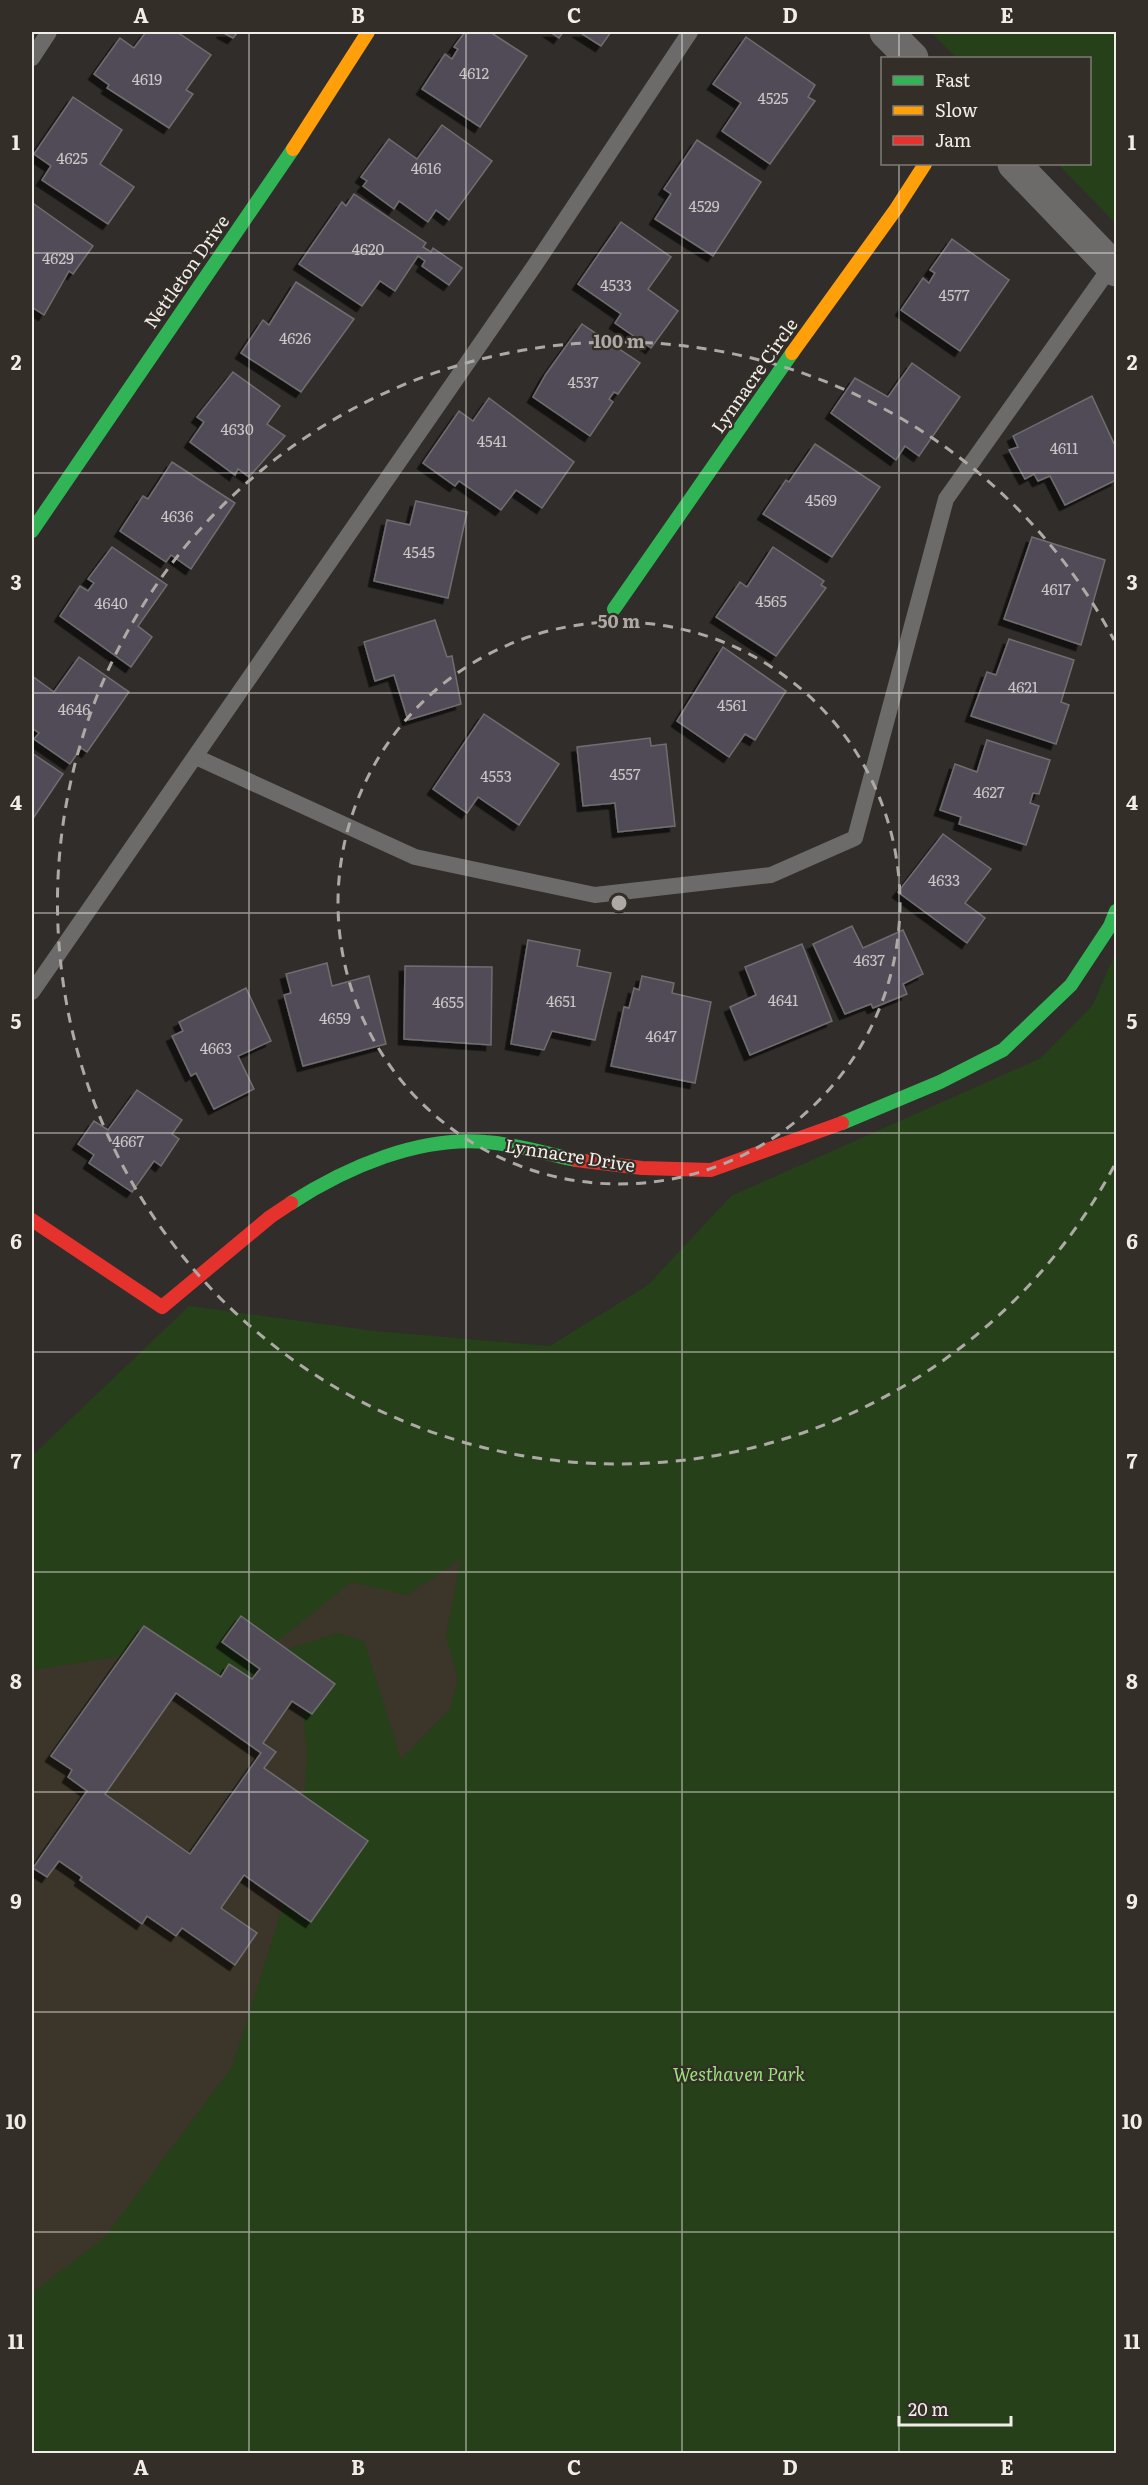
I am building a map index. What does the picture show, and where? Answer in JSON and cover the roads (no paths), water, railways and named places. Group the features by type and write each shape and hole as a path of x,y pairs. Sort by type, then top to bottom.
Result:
{"street":[{"name":"Nettleton Drive","path":"32,531 155,348 279,171 368,32"},
{"path":"886,32 911,57"},
{"name":"Lynnacre Circle","path":"614,609 849,272 896,209 924,165"},
{"path":"1015,165 1114,268"},
{"name":"Lynnacre Drive","path":"32,1220 162,1307 226,1252 306,1192 385,1156 426,1145 464,1141 488,1142 592,1163 642,1168 711,1170 829,1128 940,1082 1003,1050 1071,985 1110,926 1116,911"}],"lane":[{"path":"32,58 49,32"},
{"path":"32,992 535,265 690,32"},
{"path":"196,757 415,857 595,895 771,875 855,838 946,499 1114,268"}],"park label":[{"name":"Westhaven Park","path":"739,2075"}]}
